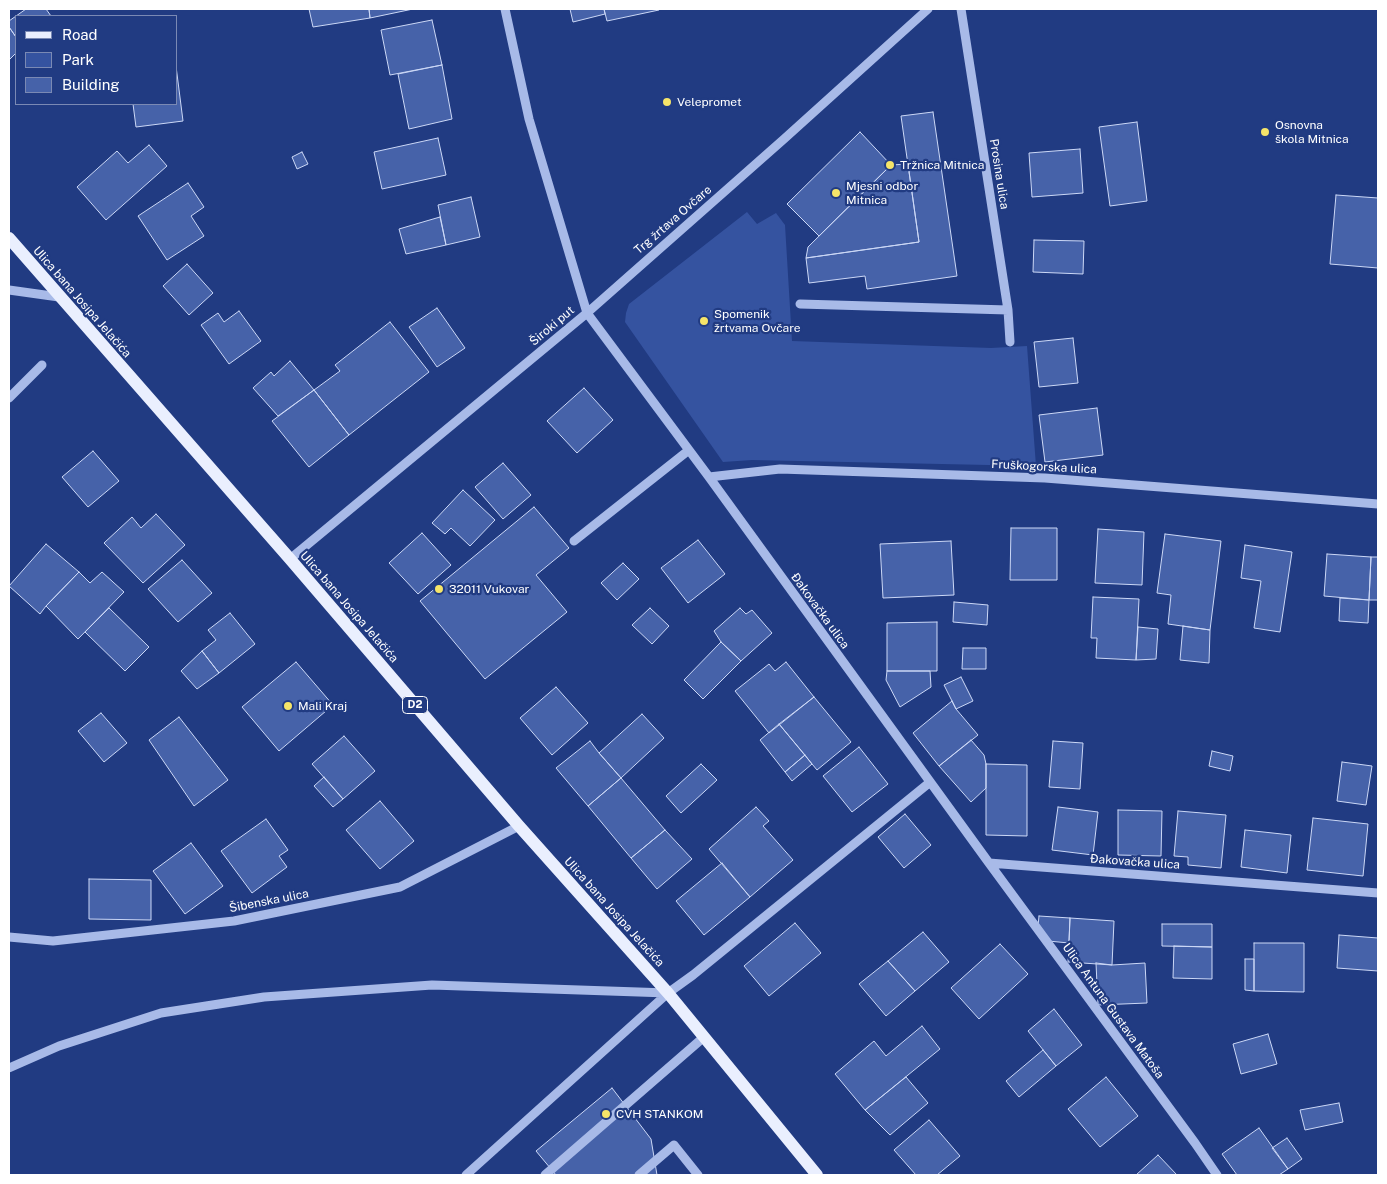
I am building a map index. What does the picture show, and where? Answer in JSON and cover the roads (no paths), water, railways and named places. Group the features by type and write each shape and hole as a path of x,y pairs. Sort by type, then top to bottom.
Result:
{"main road":[{"name":"Ulica bana Josipa Jelačića","path":"9,238 668,994 817,1175"}],"street":[{"name":"Široki put","path":"290,560 587,313 529,118 505,9"},
{"name":"Trg žrtava Ovčare","path":"587,313 928,9"},
{"name":"Prosina ulica","path":"961,9 1008,310 1010,342"},
{"path":"9,290 59,297"},
{"path":"800,304 1008,310"},
{"path":"587,313 709,477"},
{"path":"9,398 42,365"},
{"path":"574,541 689,450"},
{"name":"Fruškogorska ulica","path":"709,477 780,469 1046,478 1378,504"},
{"name":"Đakovačka ulica","path":"709,477 989,864 1378,893"},
{"path":"466,1175 668,994 929,783"},
{"name":"Šibenska ulica","path":"9,937 52,941 234,921 400,887 520,826"},
{"name":"Ulica Antuna Gustava Matoša","path":"989,864 1217,1175"},
{"path":"9,1068 59,1046 161,1013 264,997 432,985 668,994"},
{"path":"545,1175 704,1037"},
{"path":"639,1175 674,1145 698,1175"}],"place":[{"name":"Velepromet","path":"667,102"},
{"name":"Osnovna škola Mitnica","path":"1265,132"},
{"name":"Tržnica Mitnica","path":"890,165"},
{"name":"Mjesni odbor Mitnica","path":"836,193"},
{"name":"Spomenik žrtvama Ovčare","path":"704,321"},
{"name":"32011 Vukovar","path":"439,589"},
{"name":"Mali Kraj","path":"288,706"},
{"name":"CVH STANKOM","path":"606,1114"}]}
